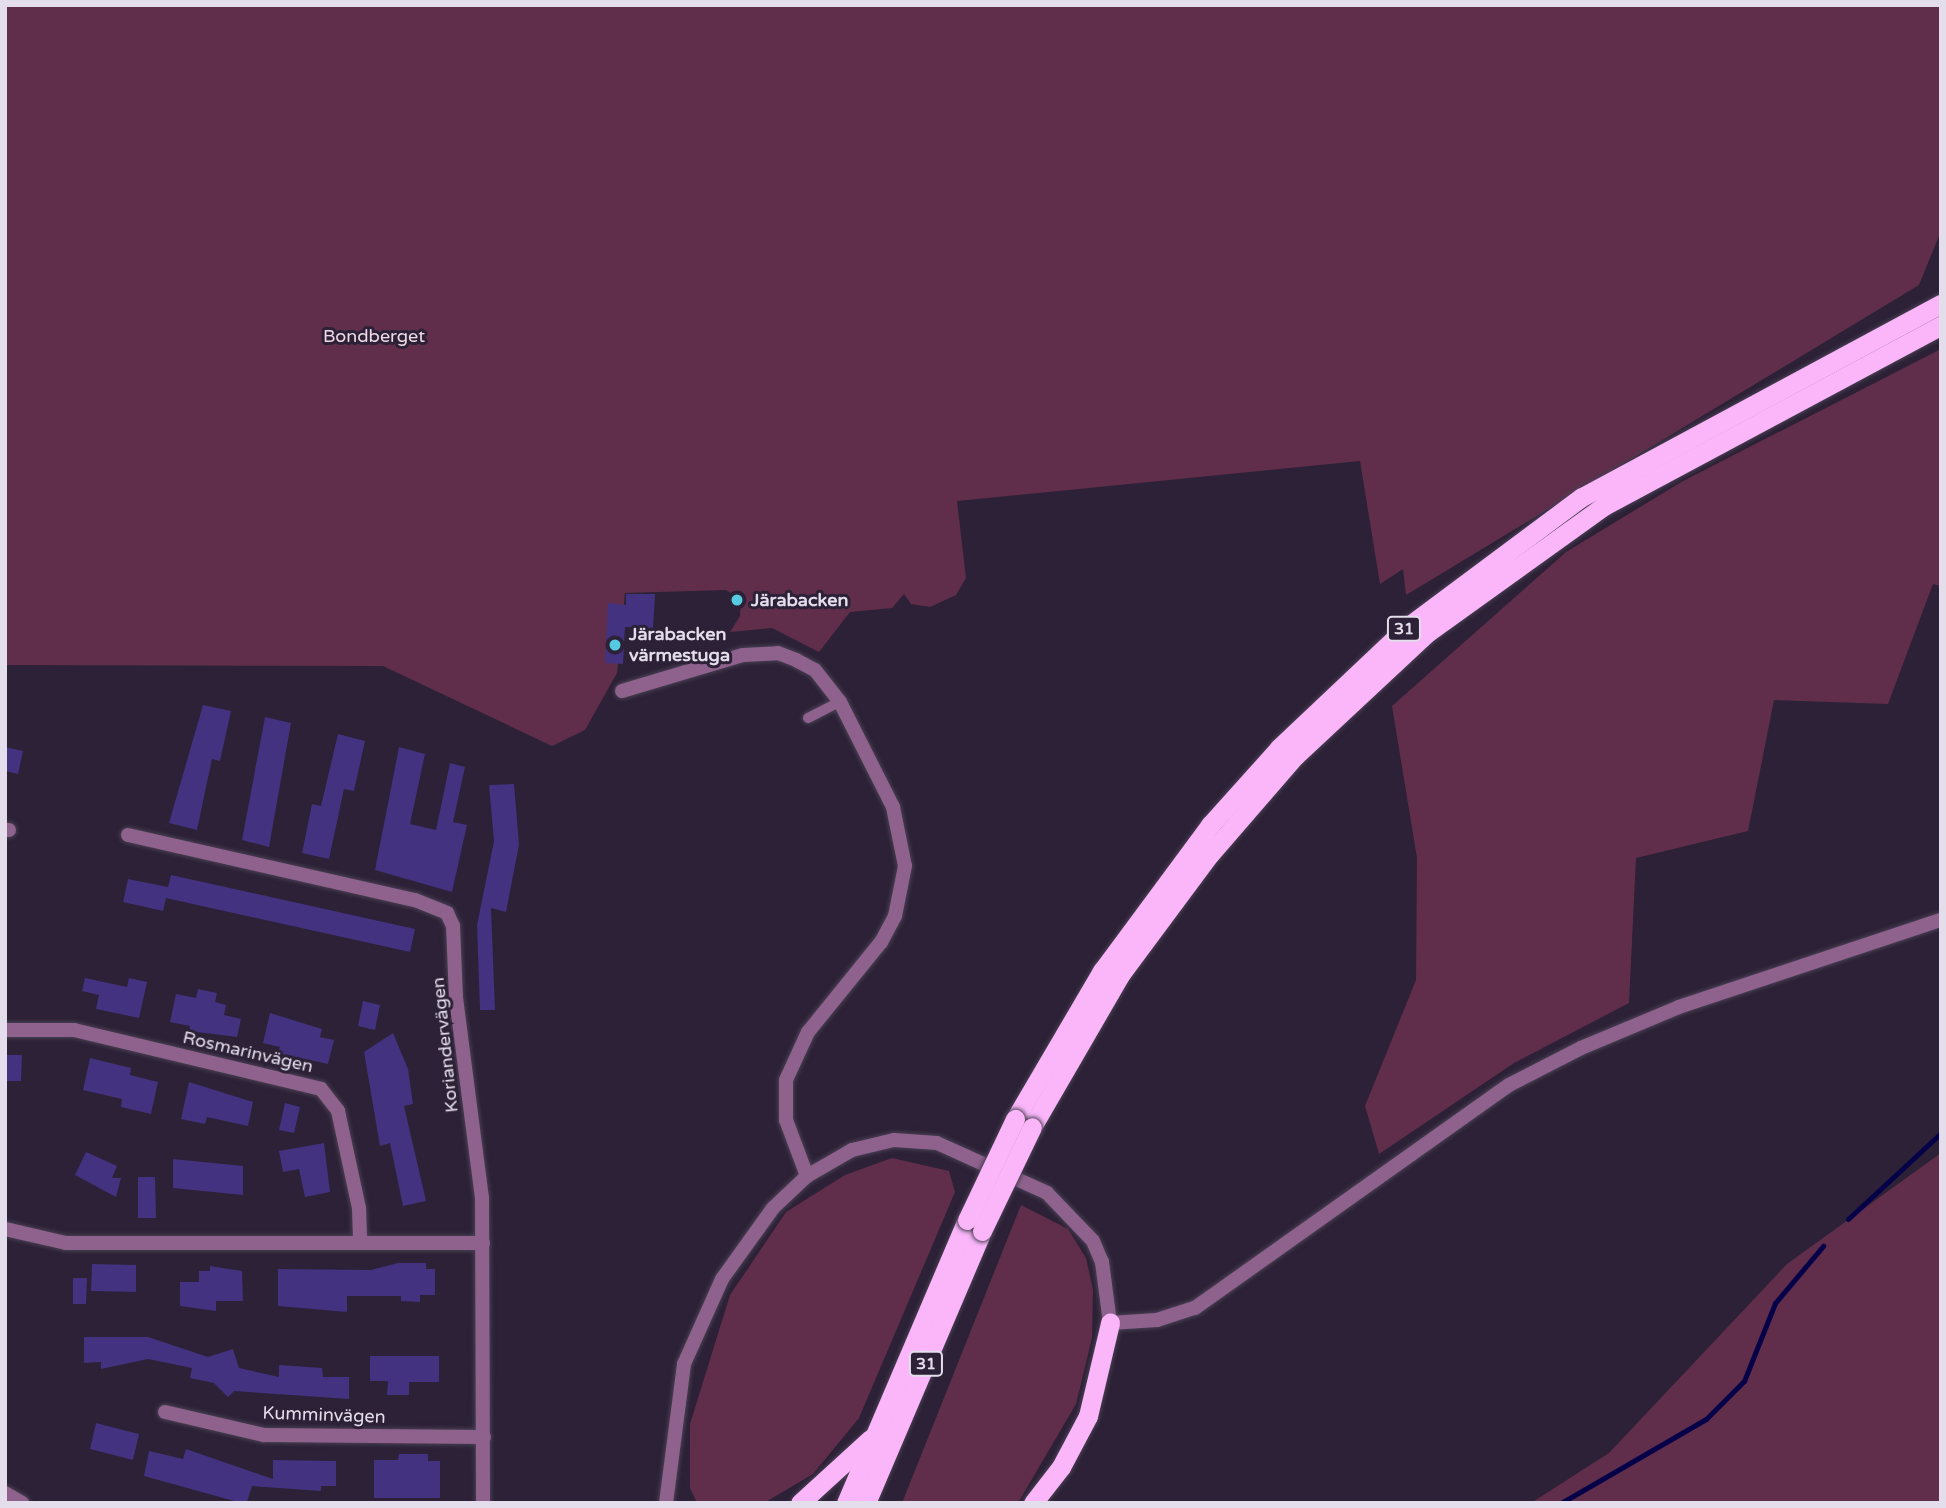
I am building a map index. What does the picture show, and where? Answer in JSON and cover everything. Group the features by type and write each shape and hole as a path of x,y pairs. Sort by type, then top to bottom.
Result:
{"highway":[{"name":"31","path":"846,1503 876,1433 1024,1123 1102,971 1210,825 1279,748 1406,628 1582,497 1941,304"},
{"name":"31","path":"1024,1123 1120,975 1210,854 1295,756 1427,633 1604,506 1941,325"},
{"name":"31","path":"868,1500 975,1226"},
{"path":"1033,1503 1061,1467 1087,1416 1110,1322"},
{"path":"800,1503 876,1433"}],"street":[{"path":"622,691 763,652 815,670 840,702 893,807 905,866 894,916 881,942 808,1032 786,1080 786,1120 807,1176"},
{"name":"Koriandervägen","path":"128,835 415,901 447,913 453,926 484,1243 483,1503"},
{"path":"666,1503 676,1403 702,1320 749,1239 807,1176 852,1150 894,1140 937,1143 1047,1193 1075,1217 1102,1262 1110,1322 1157,1320 1195,1308 1509,1085 1581,1048 1679,1007 1941,920"},
{"name":"Rosmarinvägen","path":"5,1030 74,1030 321,1089 338,1111 359,1208 360,1244"},
{"path":"5,1229 66,1242 484,1243"},
{"name":"Kumminvägen","path":"164,1412 264,1435 484,1437"},
{"path":"5,1493 22,1503"}],"lane":[{"path":"808,718 840,702"}],"green space":[{"name":"Bondberget","path":"5,5 1941,5 1941,231 1919,285 1406,595 1403,569 1380,584 1360,461 957,501 966,578 956,595 930,607 911,604 904,594 892,608 850,612 819,652 772,628 730,632 740,616 741,599 726,590 625,593 617,673 585,730 552,746 383,666 5,665"},
{"path":"1941,349 1941,586 1933,584 1888,704 1774,700 1748,831 1636,858 1629,1003 1514,1063 1379,1154 1365,1106 1416,980 1417,858 1392,706 1566,552 1683,481"},
{"path":"1941,1153 1941,1503 1531,1503 1609,1453 1787,1264"},
{"path":"892,1158 949,1171 955,1192 859,1418 813,1474 764,1503 697,1503 690,1488 690,1424 730,1295 786,1212 845,1175"},
{"path":"1021,1205 1068,1229 1086,1258 1093,1290 1092,1338 1076,1404 1018,1503 902,1503"}],"building":[{"name":"Järabacken värmestuga","path":"626,594 655,594 653,628 625,627 623,664 605,663 608,603 626,605"},
{"path":"203,705 231,711 220,761 212,759 197,830 169,823"},
{"path":"265,717 291,723 269,847 242,840"},
{"path":"338,734 365,741 354,791 344,789 329,859 302,853 312,804 321,806"},
{"path":"5,747 23,751 18,774 5,771"},
{"path":"399,747 425,754 410,824 436,830 450,763 465,767 453,822 467,825 452,892 375,870"},
{"path":"514,784 519,845 506,912 491,908 495,1010 480,1010 477,925 494,841 489,785"},
{"path":"171,875 415,929 410,952 166,898 163,911 123,902 128,879 168,887"},
{"path":"85,978 127,987 129,978 147,982 139,1018 96,1009 99,995 82,991"},
{"path":"198,989 217,993 215,1002 226,1005 224,1015 241,1019 237,1037 189,1031 190,1026 170,1022 176,994 196,998"},
{"path":"363,1001 380,1005 375,1030 358,1026"},
{"path":"270,1013 322,1029 320,1037 334,1040 328,1064 278,1053 280,1047 263,1043"},
{"path":"393,1033 408,1069 413,1104 404,1106 426,1201 403,1206 390,1143 380,1146 364,1052"},
{"path":"5,1055 22,1055 21,1081 5,1081"},
{"path":"90,1058 131,1068 130,1075 158,1082 151,1114 121,1107 122,1099 83,1090"},
{"path":"189,1082 253,1102 248,1126 207,1117 205,1124 181,1119"},
{"path":"285,1103 300,1107 294,1133 279,1130"},
{"path":"324,1143 330,1192 305,1197 299,1169 283,1172 279,1151"},
{"path":"86,1152 117,1166 112,1178 121,1178 116,1197 75,1175"},
{"path":"173,1159 243,1166 243,1195 173,1188"},
{"path":"138,1177 155,1177 156,1218 138,1218"},
{"path":"398,1263 426,1263 426,1269 435,1269 435,1295 420,1295 420,1302 401,1301 401,1296 347,1296 347,1312 278,1306 278,1269 371,1270"},
{"path":"92,1264 136,1265 136,1292 91,1291"},
{"path":"210,1266 242,1271 243,1301 216,1301 216,1311 180,1306 180,1282 199,1282 199,1271 210,1271"},
{"path":"73,1278 87,1278 86,1304 73,1304"},
{"path":"84,1337 148,1337 208,1357 233,1349 239,1368 279,1377 279,1365 322,1368 323,1377 349,1377 349,1399 234,1391 228,1397 214,1383 190,1378 192,1368 148,1359 101,1369 101,1362 84,1363"},
{"path":"370,1356 439,1356 439,1382 409,1382 409,1395 387,1395 388,1381 370,1381"},
{"path":"96,1423 139,1434 133,1460 90,1449"},
{"path":"186,1449 273,1479 273,1460 336,1461 336,1486 321,1486 321,1491 252,1486 247,1502 234,1501 144,1476 149,1451 183,1459"},
{"path":"399,1454 428,1454 428,1461 440,1461 440,1498 374,1498 374,1460 398,1460"}],"waterway":[{"path":"1848,1219 1941,1133"},
{"path":"1561,1503 1706,1419 1744,1381 1775,1303 1823,1246"}],"place":[{"name":"Järabacken","path":"737,600"},
{"name":"Järabacken värmestuga","path":"615,645"}]}
